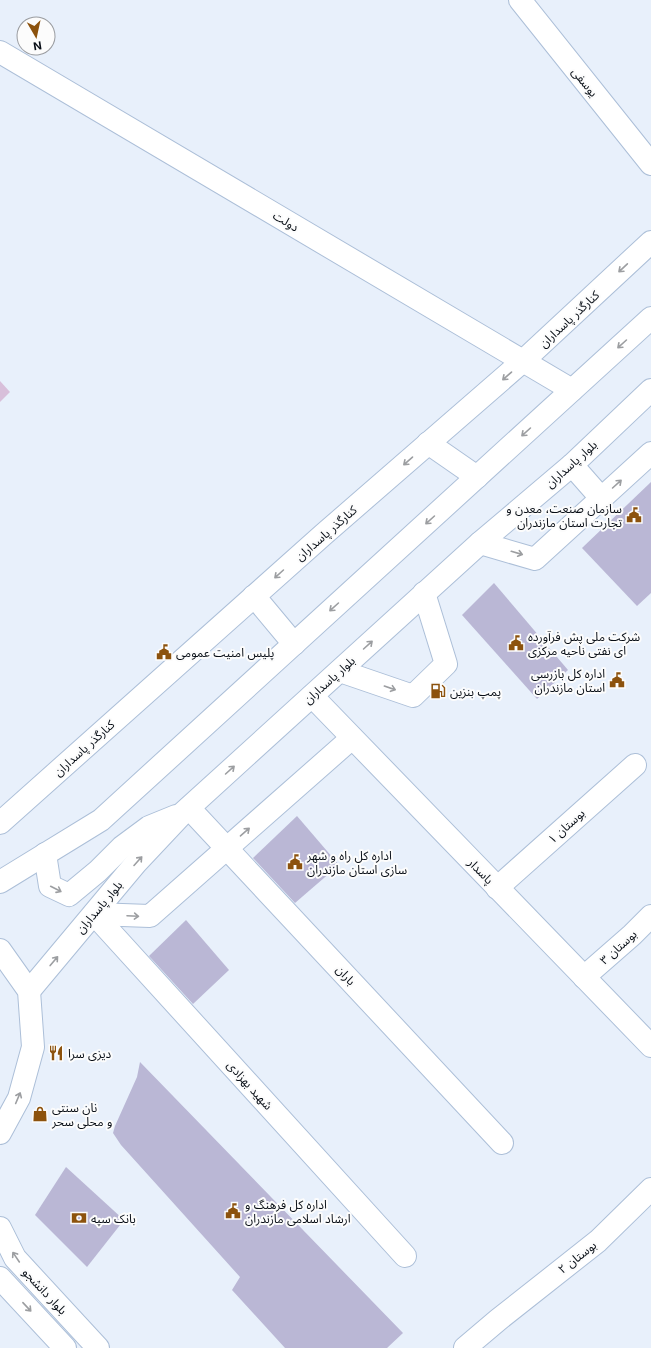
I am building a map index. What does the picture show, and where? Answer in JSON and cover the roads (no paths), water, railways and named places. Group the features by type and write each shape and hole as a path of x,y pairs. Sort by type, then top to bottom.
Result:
{"main road":[{"name":"یوسفی","path":"520,0 651,164"},
{"name":"دولت","path":"0,52 572,390"},
{"name":"کنارگذر پاسداران","path":"0,823 254,596 523,361 651,242"},
{"path":"0,882 101,820 651,318"},
{"name":"بلوار پاسداران","path":"30,991 136,863 186,811 480,542 572,465 651,390"},
{"path":"428,443 477,477"},
{"path":"480,542 535,559 651,453"},
{"path":"572,465 601,498"},
{"path":"340,671 414,696 446,664 424,593"},
{"path":"254,596 294,644"},
{"name":"پاسدار","path":"312,696 651,1046"},
{"path":"94,914 150,916 352,738"},
{"name":"بوستان ۱","path":"497,888 635,764"},
{"path":"45,854 50,886 69,895 98,871 122,847 149,827 186,811"},
{"name":"باران","path":"186,811 227,848 502,1143"},
{"name":"شهید بهزادی","path":"94,914 405,1256"},
{"name":"بوستان ۳","path":"584,977 632,935 651,916"},
{"path":"0,950 30,991 33,1047 19,1098 0,1133"},
{"name":"بوستان ۲","path":"465,1348 598,1241 651,1189"},
{"name":"بلوار دانشجو","path":"0,1228 15,1258 98,1348"},
{"name":"بلوار دانشجو","path":"0,1278 65,1348"}],"place":[{"name":"سازمان صنعت، معدن و تجارت استان مازندران","path":"634,515"},
{"name":"شرکت ملی پش فرآورده ای نفتی ناحیه مرکزی","path":"516,643"},
{"name":"پلیس امنیت عمومی","path":"164,652"},
{"name":"اداره کل بازرسی استان مازندران","path":"617,680"},
{"name":"پمپ بنزین","path":"438,691"},
{"name":"اداره کل راه و شهر سازی استان مازندران","path":"295,862"},
{"name":"دیزی سرا","path":"56,1053"},
{"name":"نان سنتی و محلی سحر","path":"40,1114"},
{"name":"اداره کل فرهنگ و ارشاد اسلامی مازندران","path":"233,1211"},
{"name":"بانک سپه","path":"79,1218"}]}
